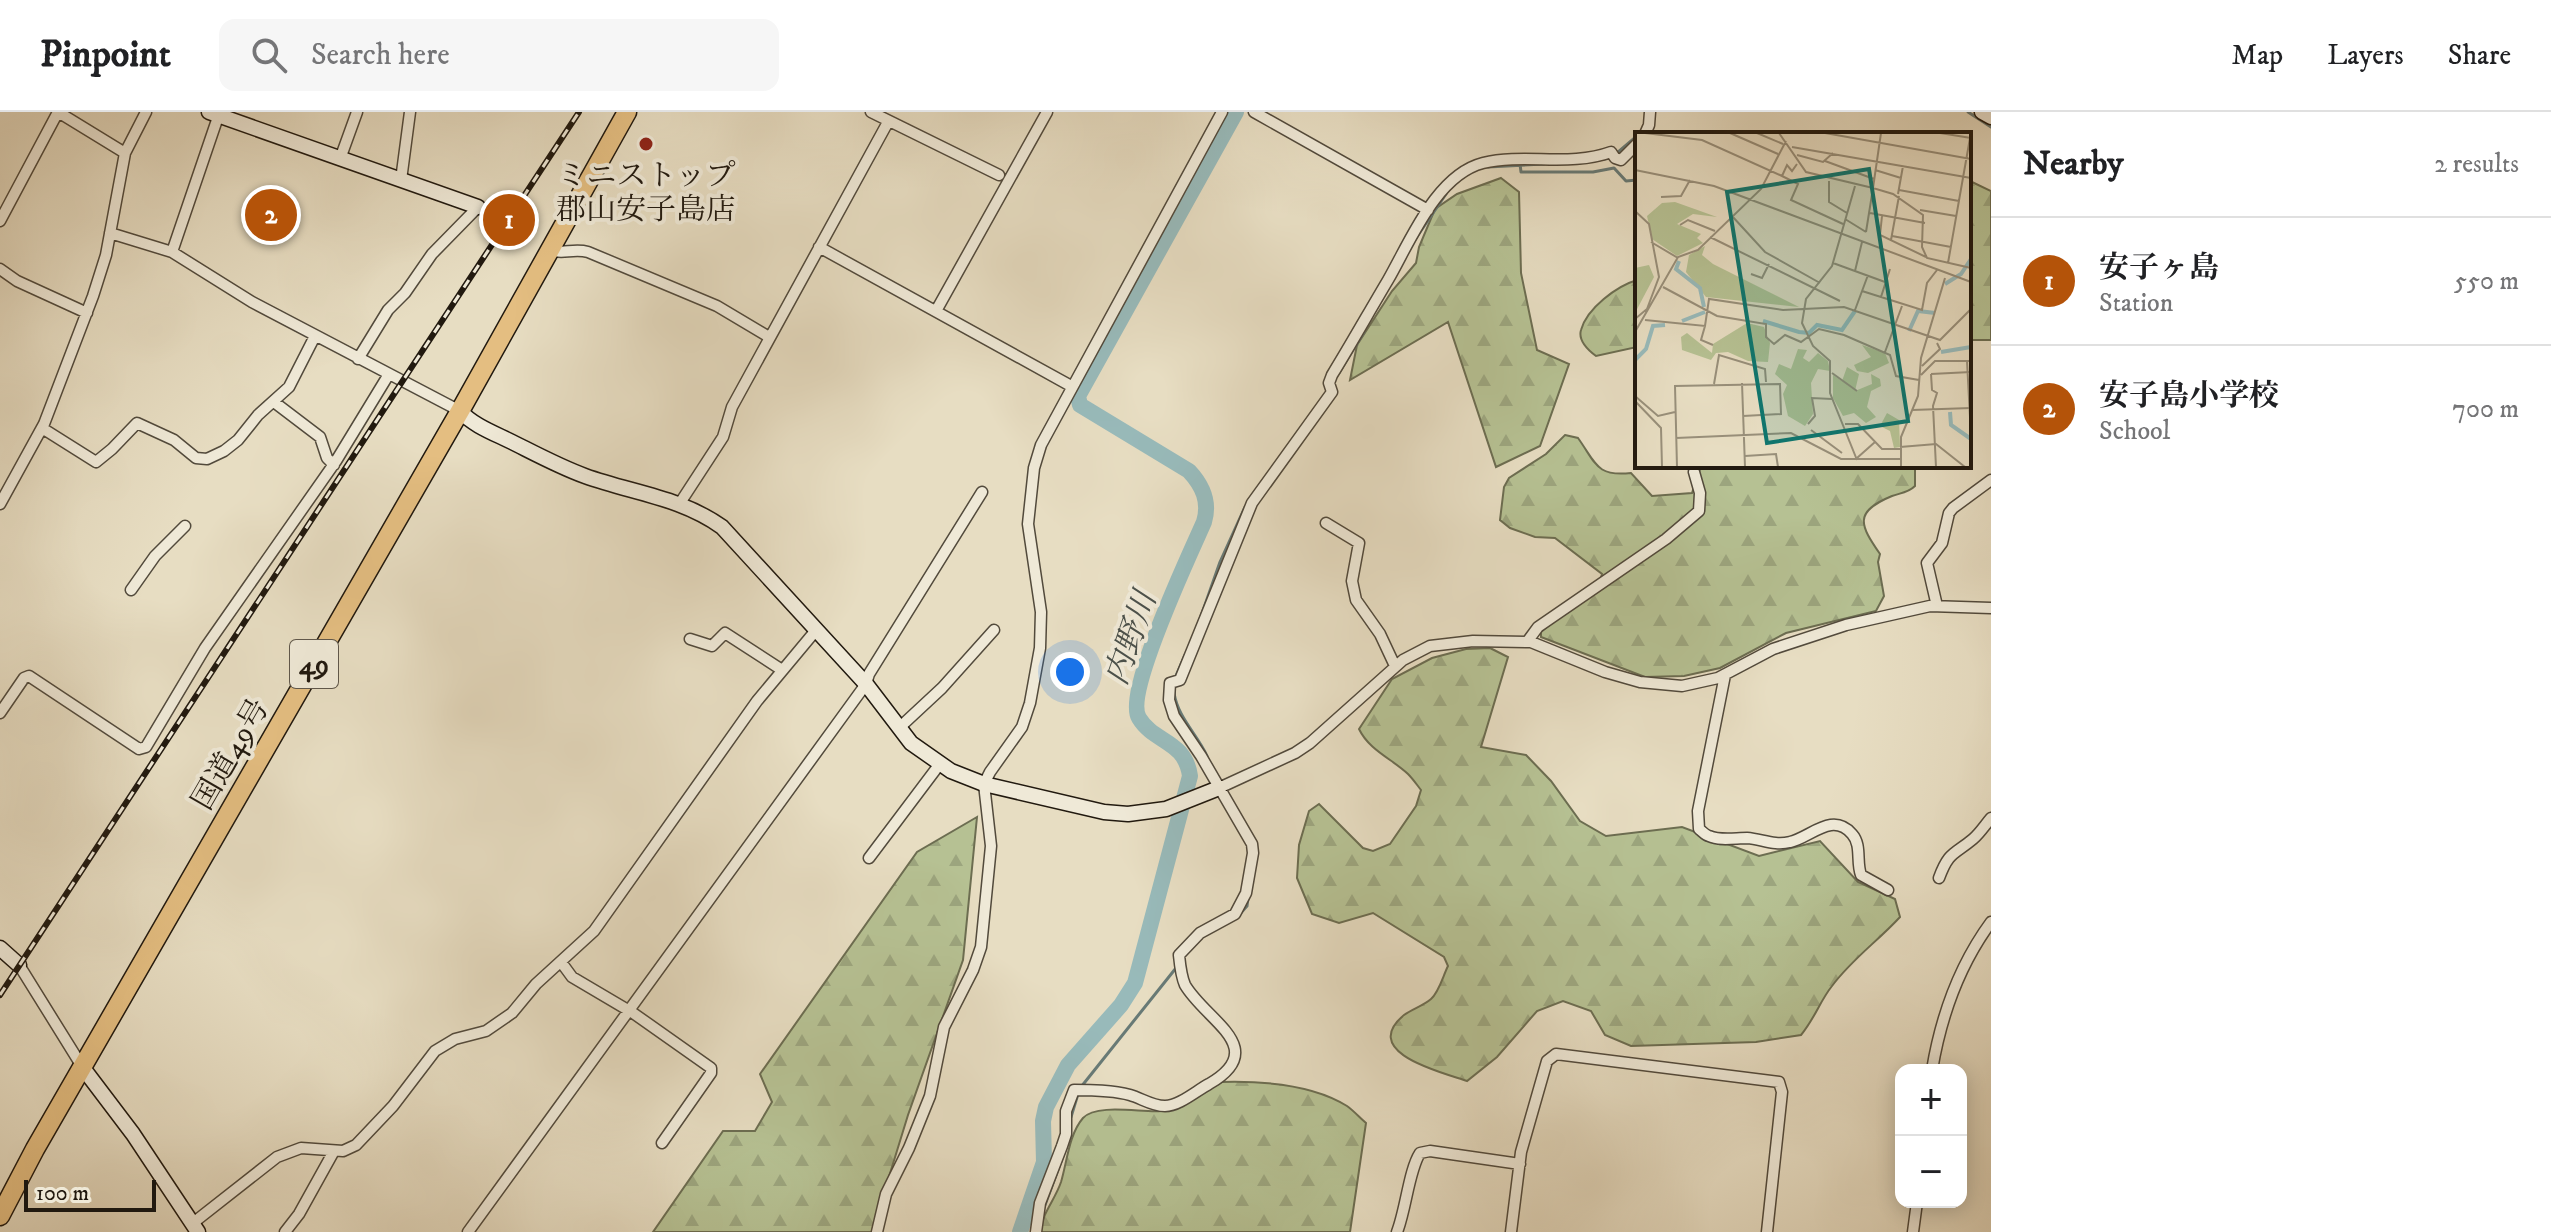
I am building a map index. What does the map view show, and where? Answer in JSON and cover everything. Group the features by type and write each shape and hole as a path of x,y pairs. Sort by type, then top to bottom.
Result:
{"highway":[{"name":"国道49号","path":"0,1216 35,1149 460,411 627,112"}],"street":[{"path":"0,221 58,112 125,153"},
{"path":"0,504 42,428 87,313 110,233 125,153 146,112"},
{"path":"340,159 357,112"},
{"path":"401,180 410,112"},
{"path":"871,112 999,175"},
{"path":"936,311 1047,112"},
{"path":"877,1232 886,1194 930,1096 944,1027 981,947 991,846 984,784 1022,727 1030,703 1042,626 1028,524 1034,468 1041,445 1222,112"},
{"path":"1254,112 1428,210"},
{"path":"1646,132 1650,112"},
{"path":"1982,112 1991,117"},
{"path":"172,252 214,113 478,207 432,254 405,293 388,310 358,359"},
{"path":"680,503 723,437 732,407 888,122"},
{"path":"1036,1232 1040,1203 1062,1146 1066,1111 1074,1090 1124,1094 1170,1106 1227,1073 1234,1059 1233,1040 1191,993 1182,978 1179,955 1200,933 1235,914 1246,893 1252,844 1191,738 1174,716 1169,700 1170,683 1180,680 1252,503 1332,392 1329,379 1428,210 1458,175 1477,165 1501,161 1581,160 1610,152 1621,160 1635,146"},
{"path":"110,233 172,252 252,302 460,411 491,432 561,466 607,483 680,503 706,515 722,527 817,629 866,684 911,743 939,765 984,784 1104,812 1128,814 1166,809 1295,753 1395,666 1430,646 1473,641 1536,643 1605,672 1640,682 1682,686 1725,675 1797,639 1846,625 1937,606 1991,608"},
{"path":"819,247 1071,386"},
{"path":"550,250 559,253 573,249 588,252 717,306 769,337"},
{"path":"0,269 17,281 87,313"},
{"path":"42,428 97,462 135,424 174,440 194,457 204,459 224,451 238,440 258,415 289,387 315,336"},
{"path":"0,713 24,678 29,676 139,749 146,747 205,648 334,465 389,374"},
{"path":"274,402 320,437 327,458 334,465"},
{"path":"1527,642 1538,627 1694,517 1701,504 1694,472"},
{"path":"1937,606 1928,574 1928,560 1942,543 1949,513 1991,480"},
{"path":"468,1232 866,684 869,674 982,492"},
{"path":"1326,523 1359,543 1352,581 1356,600 1380,634 1395,666"},
{"path":"131,590 155,556 185,526"},
{"path":"0,948 19,965 83,1068 133,1134 196,1227 277,1157 301,1148 348,1149 363,1141 435,1051 455,1039 486,1031 501,1022 536,984 594,931 741,723 817,629"},
{"path":"899,728 942,688 994,630"},
{"path":"690,639 712,646 725,633 782,670"},
{"path":"1725,675 1698,811 1699,829 1711,837 1745,838 1777,844 1793,842 1823,825 1841,826 1856,841 1861,875 1888,890"},
{"path":"869,858 939,765"},
{"path":"1939,878 1944,863 1954,851 1974,838 1991,818"},
{"path":"1933,1064 1938,1034 1955,985 1970,952 1991,922"},
{"path":"561,962 572,977 711,1068 711,1073 662,1143"},
{"path":"1511,1232 1520,1164 1547,1061 1554,1054 1777,1081 1783,1089 1767,1232"},
{"path":"285,1232 299,1214 334,1151"},
{"path":"1397,1232 1420,1153 1430,1151 1520,1164"},
{"path":"1913,1232 1916,1208"}],"green space":[{"path":"1501,178 1519,192 1521,273 1537,350 1569,364 1540,446 1496,467 1448,322 1350,380 1357,345 1392,291 1416,263 1419,247 1435,209 1457,194"},
{"path":"1971,183 1991,191 1991,340 1971,340"},
{"path":"1635,281 1635,347 1596,356 1582,341 1581,330 1589,314 1621,287"},
{"path":"1565,435 1578,438 1598,466 1610,473 1631,473 1652,496 1692,493 1700,468 1915,468 1915,486 1879,502 1864,520 1868,535 1880,554 1878,562 1884,596 1876,611 1786,633 1720,668 1684,676 1645,677 1541,637 1541,632 1600,581 1602,574 1555,538 1535,537 1510,528 1500,520 1504,487 1509,478 1546,454"},
{"path":"1490,648 1508,657 1481,747 1526,755 1551,781 1580,821 1606,836 1682,827 1759,856 1820,841 1858,882 1895,899 1900,917 1840,976 1801,1035 1756,1042 1631,1046 1605,1035 1591,1011 1563,1001 1537,1011 1497,1057 1467,1081 1425,1067 1398,1050 1391,1040 1393,1028 1404,1015 1434,996 1448,966 1444,957 1373,913 1339,923 1312,914 1297,878 1299,845 1309,811 1319,804 1363,848 1373,851 1390,844 1416,806 1421,790 1408,774 1369,743 1359,729 1392,679 1432,658 1466,649"},
{"path":"977,817 963,960 908,1115 872,1232 653,1232 723,1131 755,1131 772,1102 760,1074 917,852"},
{"path":"1222,1082 1269,1083 1302,1088 1347,1106 1366,1123 1350,1232 1040,1232 1061,1182 1074,1132 1083,1118 1090,1113 1109,1110 1169,1110"}],"waterway":[{"name":"内野川","path":"1020,1232 1044,1162 1043,1121 1046,1107 1068,1065 1121,1005 1135,983 1190,776 1187,764 1176,748 1153,733 1139,718 1137,704 1149,653 1204,522 1204,495 1189,471 1080,405 1078,396 1236,112"},
{"path":"1968,112 1991,127"},
{"path":"1617,153 1635,138"},
{"path":"1579,163 1611,158"},
{"path":"1520,164 1521,172 1593,172 1614,168 1626,181 1635,180"},
{"path":"1488,167 1544,164"},
{"path":"1414,241 1446,194"},
{"path":"1339,373 1364,332"},
{"path":"1200,619 1220,562 1245,507"},
{"path":"1175,678 1185,655"},
{"path":"1174,693 1179,710 1207,756"},
{"path":"1239,915 1247,906 1248,898"},
{"path":"1081,1087 1176,968"},
{"path":"1071,1117 1078,1094"},
{"path":"1045,1205 1070,1137"}],"railway":[{"path":"0,995 579,112"}],"place":[{"name":"ミニストップ 郡山安子島店","path":"646,144"},
{"name":"安子島小学校","path":"271,215"},
{"name":"安子ヶ島","path":"509,220"}]}
